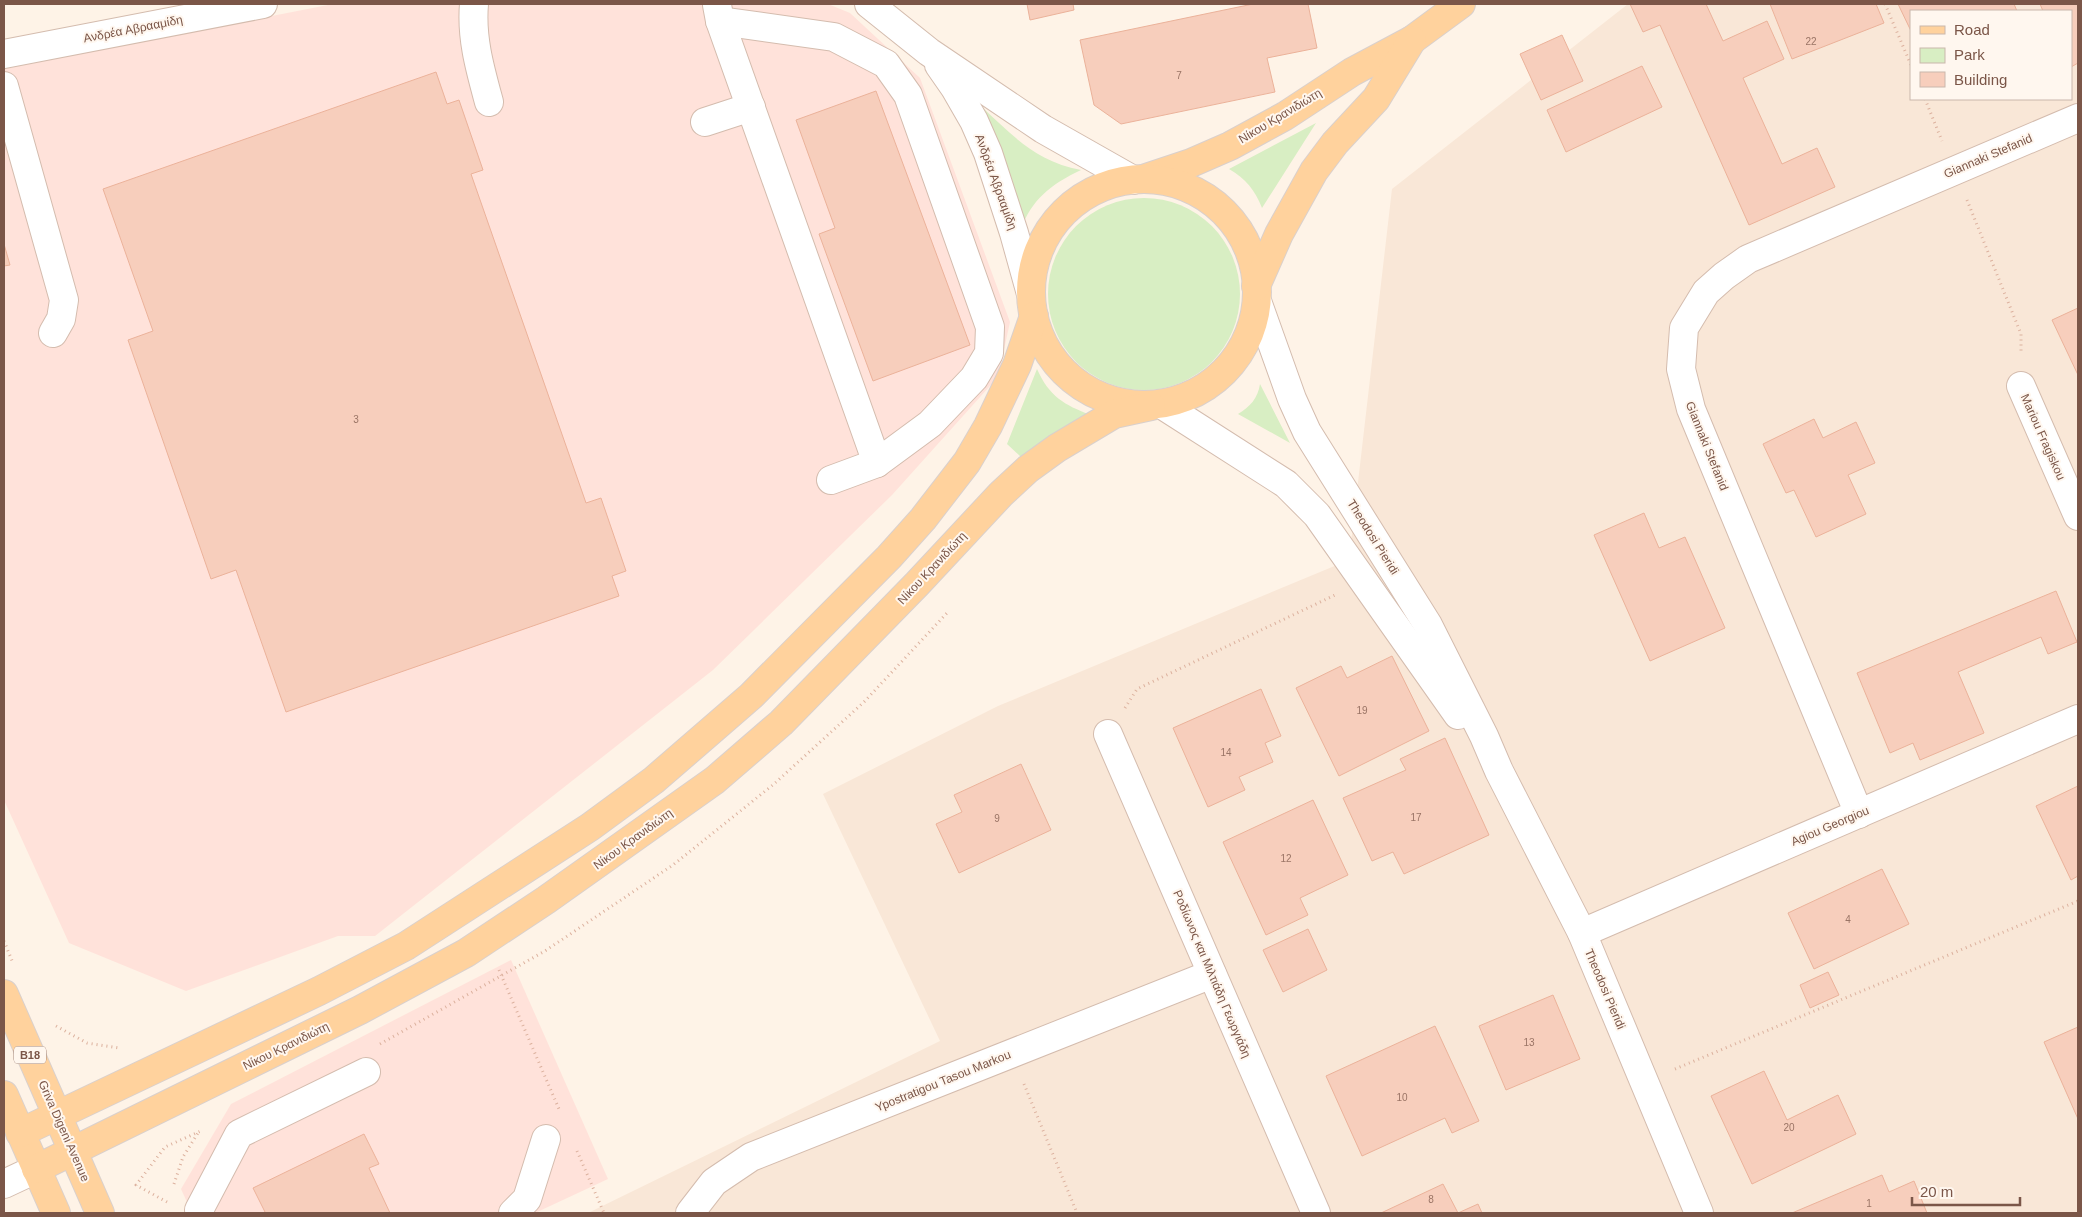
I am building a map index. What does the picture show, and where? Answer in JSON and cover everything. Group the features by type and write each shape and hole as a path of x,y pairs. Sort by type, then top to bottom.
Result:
{"main road":[{"name":"Νίκου Κρανιδιώτη","path":"1138,180 1191,163 1230,146 1285,116 1352,72 1412,40 1461,4"},
{"name":"Νίκου Κρανιδιώτη","path":"36,1169 360,1010 466,952 546,900 723,774 781,723 917,584 1001,494 1028,469 1057,448 1114,414 1190,396 1208,386 1236,358 1246,340 1253,320 1256,293 1279,234 1314,171 1335,143 1376,99 1412,40"},
{"path":"12,1138 319,991 406,946 590,827 654,780 750,696 889,557 923,519 967,462 988,426 1017,366 1033,305 1033,273 1039,253 1048,234 1060,217 1075,203 1093,192 1113,184 1138,180 1162,181 1181,186 1199,194 1230,219 1241,234 1255,271 1256,293"},
{"path":"1033,305 1047,349 1069,376 1099,396 1133,405 1156,405"},
{"name":"Griva Digeni Avenue","path":"4,994 100,1213"},
{"path":"4,1094 12,1138 36,1169 56,1213"}],"street":[{"name":"Ανδρέα Αβρααμίδη","path":"4,54 263,4"},
{"path":"474,4 473,33 479,68 489,102"},
{"name":"Ανδρέα Αβρααμίδη","path":"869,4 929,52 1043,129 1138,180"},
{"path":"719,12 877,463"},
{"path":"719,12 834,37 886,64 908,95 990,327 989,353 974,378 930,424 877,463 831,480"},
{"name":"Ανδρέα Αβρααμίδη","path":"929,52 974,121 988,152 1014,233 1033,305"},
{"path":"4,86 64,300 61,319 53,333"},
{"path":"705,122 751,107"},
{"name":"Giannaki Stefanid","path":"1859,814 1691,409 1681,369 1684,328 1706,292 1748,259 2078,118"},
{"name":"Theodosi Pieridi","path":"1256,293 1292,399 1307,432 1428,625 1484,736 1499,771 1582,933 1699,1213"},
{"name":"Mariou Fragiskou","path":"2021,386 2078,516"},
{"name":"Theodosi Pieridi","path":"1156,405 1286,484 1317,515 1499,771"},
{"name":"Agiou Georgiou","path":"1582,933 2078,719"},
{"name":"Ροδίωνος και Μιλτιάδη Γεωργιάδη","path":"1108,734 1316,1213"},
{"name":"Ypostratigou Tasou Markou","path":"690,1213 714,1182 751,1158 1212,974"},
{"path":"200,1213 199,1210 238,1134 366,1072"},
{"path":"513,1213 527,1199 546,1139"},
{"path":"4,1184 36,1169"}],"path":[{"path":"1885,4 1910,63"},
{"path":"1925,100 2021,334 2021,386"},
{"path":"1108,734 1137,689 1365,581"},
{"path":"1644,1082 2078,901"},
{"path":"486,940 561,1113"},
{"path":"4,941 15,967"},
{"path":"52,1022 58,1028 87,1043 120,1049 127,1047"},
{"path":"1011,1054 1077,1213"},
{"path":"174,1184 183,1157 199,1132"},
{"path":"577,1150 604,1213"},
{"path":"136,1185 167,1202"},
{"path":"168,1208 167,1202 170,1193"}],"shaded area":[{"path":"333,4 828,4 850,13 920,78 1010,322 998,377 892,495 713,670 375,936 338,936 186,991 69,943 4,800 4,69"},
{"path":"1628,4 2078,4 2078,1213 588,1213 940,1041 823,794 998,706 1349,560 1392,189"},
{"path":"511,960 608,1179 535,1213 192,1213 181,1189 231,1104"}],"green space":[{"path":"982,107 1016,138 1038,154 1051,161 1081,170 1060,181 1043,194 1030,210 1020,231"},
{"path":"1316,123 1262,208 1249,186 1229,169"},
{"path":"1144,198 1172,202 1197,214 1212,226 1224,241 1236,266 1240,294 1236,322 1224,347 1212,362 1197,374 1172,386 1144,390 1116,386 1091,374 1076,362 1064,347 1052,322 1048,294 1052,266 1064,241 1076,226 1091,214 1116,202"},
{"path":"1037,369 1052,393 1065,403 1091,415 1021,457 1007,444"},
{"path":"1260,384 1290,443 1238,414 1253,402"}],"building":[{"path":"1027,4 1073,4 1074,10 1030,20"},
{"path":"1253,4 1308,4 1317,48 1267,58 1275,92 1121,124 1094,105 1080,40"},
{"path":"1630,4 1706,4 1723,41 1767,21 1784,59 1743,78 1782,164 1817,148 1835,187 1749,225 1660,25 1643,32"},
{"path":"1770,4 1876,4 1884,23 1792,59"},
{"path":"1898,4 2014,4 2017,10 1910,10 1910,29"},
{"path":"2040,4 2078,4 2078,63 2072,66 2072,10 2043,10"},
{"path":"1562,35 1583,81 1541,100 1520,54"},
{"path":"1642,66 1662,107 1566,152 1547,110"},
{"path":"436,72 447,104 459,100 483,170 471,174 586,503 601,498 626,571 612,576 619,596 286,712 236,570 211,579 128,340 153,331 103,189"},
{"path":"876,91 970,345 873,381 819,234 835,228 796,120"},
{"path":"4,244 10,265 4,266"},
{"path":"2078,308 2078,375 2052,320"},
{"path":"1814,419 1823,438 1856,422 1875,463 1848,475 1866,514 1816,537 1794,490 1786,493 1763,444"},
{"path":"1644,513 1659,548 1685,537 1725,628 1650,661 1594,535"},
{"path":"2056,591 2077,642 2048,654 2041,637 1958,672 1984,733 1920,760 1913,743 1890,753 1857,673"},
{"path":"1392,656 1429,731 1339,776 1296,688 1341,666 1347,678"},
{"path":"1261,689 1281,736 1265,743 1273,762 1239,777 1245,790 1208,807 1173,728"},
{"path":"1445,738 1489,835 1404,874 1393,852 1372,861 1343,798 1406,770 1400,759"},
{"path":"1021,764 1051,830 959,873 936,824 962,812 954,795"},
{"path":"2078,786 2078,876 2071,880 2036,806"},
{"path":"1313,800 1348,875 1300,898 1308,915 1266,935 1223,842"},
{"path":"1882,869 1909,924 1814,969 1788,913"},
{"path":"1308,929 1327,970 1283,992 1263,950"},
{"path":"1828,972 1839,995 1810,1008 1800,985"},
{"path":"1553,995 1580,1059 1506,1090 1479,1026"},
{"path":"1435,1026 1479,1121 1452,1133 1445,1118 1362,1156 1326,1076"},
{"path":"2078,1027 2078,1119 2044,1042"},
{"path":"1764,1071 1787,1120 1838,1095 1856,1134 1752,1184 1711,1096"},
{"path":"364,1134 379,1164 369,1168 390,1213 263,1213 265,1212 253,1188"},
{"path":"1882,1175 1889,1192 1914,1181 1927,1213 1792,1213"},
{"path":"1443,1184 1458,1213 1381,1213"},
{"path":"1478,1204 1482,1213 1458,1213"}]}
